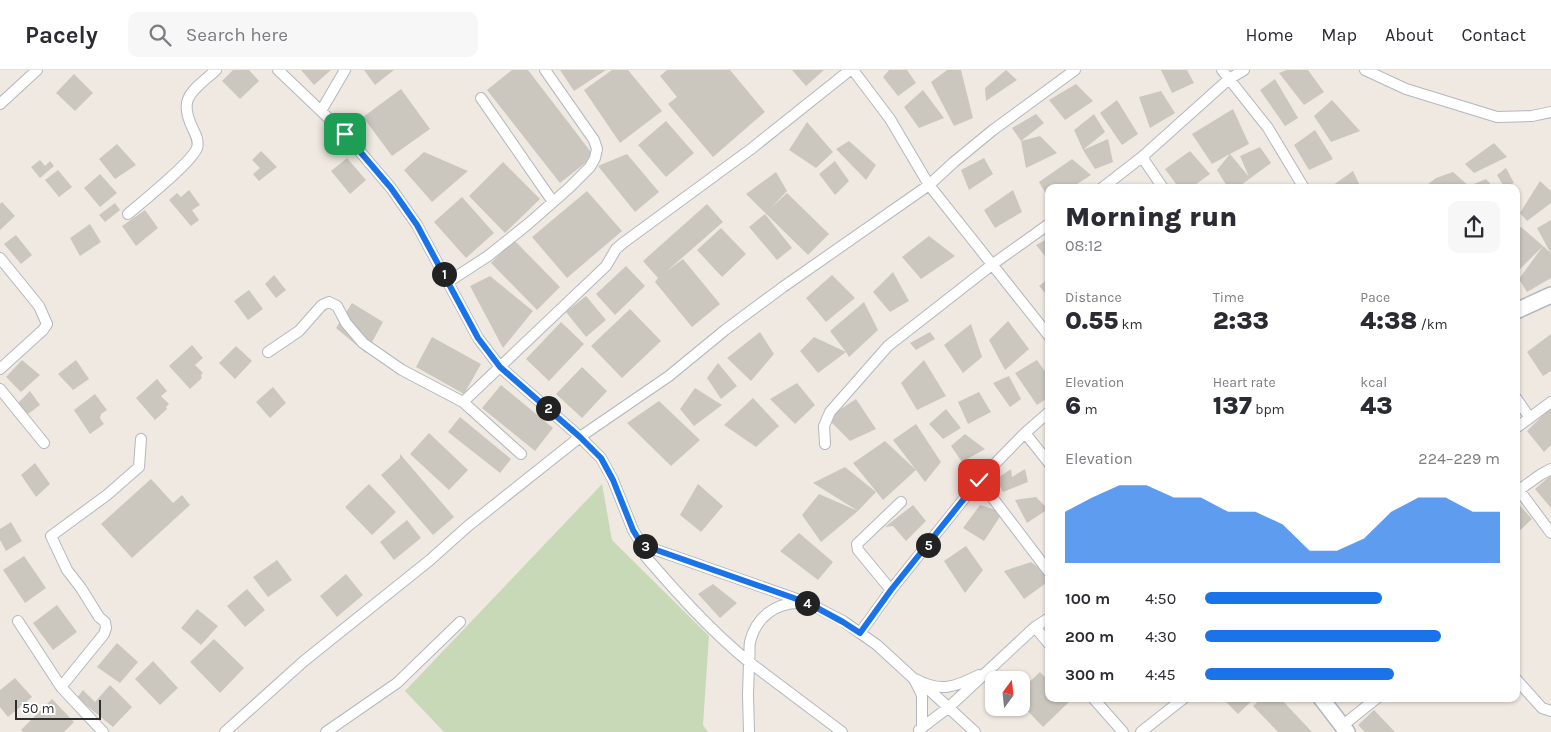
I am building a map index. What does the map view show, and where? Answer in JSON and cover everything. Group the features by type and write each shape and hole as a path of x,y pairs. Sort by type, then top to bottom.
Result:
{"street":[{"path":"0,104 36,70"},
{"path":"128,214 186,163 196,148 197,138 186,116 186,105 190,95 216,70"},
{"path":"278,70 345,134 391,188 417,225 478,338 500,367 580,437 601,458 613,480 646,557 725,642 842,732"},
{"path":"321,111 345,70"},
{"path":"448,282 488,256 528,224 590,167 595,158 597,149 594,140 545,70"},
{"path":"463,402 606,266 616,249 623,243 751,149 852,70 890,119 929,185 1045,331"},
{"path":"225,732 304,661 580,437 669,376 783,287 929,185 993,130 1075,70"},
{"path":"1222,70 1268,128 1302,184"},
{"path":"1107,184 1142,157 1229,79 1244,70"},
{"path":"1364,70 1406,89 1497,118 1532,116 1551,112"},
{"path":"480,98 553,202"},
{"path":"1142,157 1160,184"},
{"path":"825,444 824,426 830,412 888,346 993,264 1045,227"},
{"path":"0,258 39,306 47,324 43,330 0,369"},
{"path":"1520,308 1551,295"},
{"path":"268,352 299,331 322,305 329,302 337,306 346,323 362,343 402,370 463,402 521,454"},
{"path":"0,389 44,443"},
{"path":"1520,425 1551,402"},
{"path":"1520,404 1530,418"},
{"path":"860,633 891,590 979,480 1045,416"},
{"path":"1025,433 1045,457"},
{"path":"61,687 95,647 106,628 105,622 98,617 81,588 67,570 51,536 107,495 139,467 141,439"},
{"path":"1520,487 1551,469"},
{"path":"979,480 1045,567"},
{"path":"1520,491 1551,533"},
{"path":"891,590 858,550 857,544 901,502"},
{"path":"642,545 808,603 843,622 877,645 975,732"},
{"path":"749,732 750,643 758,624 765,616 781,605 808,603"},
{"path":"18,621 61,687 103,732"},
{"path":"988,671 1035,627 1045,621"},
{"path":"326,732 398,683 460,622"},
{"path":"1035,627 1045,639"},
{"path":"918,681 941,687 957,686 985,672"},
{"path":"919,730 949,707 985,674"},
{"path":"918,681 922,695 919,730"},
{"path":"1520,683 1542,708 1551,711"},
{"path":"1097,702 1122,732"},
{"path":"1140,732 1179,702"},
{"path":"1324,702 1344,729 1372,702"}],"green space":[{"path":"602,484 612,540 709,636 703,725 708,732 444,732 405,691"}],"building":[{"path":"233,70 249,70 259,81 240,99 222,81"},
{"path":"301,70 331,70 314,85"},
{"path":"364,70 394,70 375,85"},
{"path":"512,70 528,70 594,156 560,183 487,90"},
{"path":"560,70 606,70 574,91"},
{"path":"612,70 628,70 662,111 620,143 584,90"},
{"path":"667,70 730,70 765,112 713,157 668,104 677,97 660,76"},
{"path":"792,70 824,70 806,86"},
{"path":"889,70 907,70 916,83 898,96 883,77"},
{"path":"947,70 961,70 973,118 954,126 931,82"},
{"path":"1006,70 1017,80 986,101 985,88"},
{"path":"1161,70 1187,70 1194,83 1172,93"},
{"path":"1287,70 1308,70 1324,92 1304,105 1279,73"},
{"path":"74,74 93,93 75,111 56,93"},
{"path":"1275,79 1298,118 1285,126 1260,90"},
{"path":"1076,84 1093,101 1065,120 1049,100"},
{"path":"401,89 430,129 392,156 363,117"},
{"path":"923,90 944,118 919,128 904,107"},
{"path":"1161,91 1175,113 1150,128 1139,97"},
{"path":"1117,100 1138,134 1122,145 1100,113"},
{"path":"1332,100 1360,131 1331,142 1314,116"},
{"path":"1233,109 1249,144 1212,164 1192,134"},
{"path":"1036,114 1044,123 1021,141 1012,128"},
{"path":"1094,114 1105,132 1083,150 1074,130"},
{"path":"666,121 694,153 666,177 638,145"},
{"path":"807,122 833,152 816,168 789,150"},
{"path":"1315,130 1333,159 1309,170 1294,145"},
{"path":"1040,136 1057,153 1026,168 1021,141"},
{"path":"1108,139 1113,162 1095,169 1083,150"},
{"path":"849,141 876,165 866,180 836,149"},
{"path":"1494,143 1507,157 1474,173 1465,164"},
{"path":"117,144 136,165 115,179 99,159"},
{"path":"1260,147 1271,163 1242,184 1226,184 1217,170 1230,154 1249,177 1240,156"},
{"path":"261,151 277,167 259,181 253,174 260,168 252,160"},
{"path":"1190,151 1210,174 1196,184 1176,184 1165,169"},
{"path":"424,152 468,171 432,202 404,170"},
{"path":"627,154 659,192 635,212 598,166"},
{"path":"347,158 366,180 350,194 331,171"},
{"path":"984,158 993,174 969,190 961,170"},
{"path":"1072,159 1091,175 1077,184 1045,184 1045,193 1039,182"},
{"path":"40,160 45,166 50,161 54,166 40,178 31,167"},
{"path":"835,161 849,181 835,195 819,174"},
{"path":"503,162 540,199 505,233 469,196"},
{"path":"1506,168 1514,183 1502,184 1497,175"},
{"path":"58,170 72,187 59,197 45,180"},
{"path":"1353,171 1359,184 1335,184"},
{"path":"776,172 787,191 771,208 787,193 829,234 808,255 746,194"},
{"path":"1453,172 1467,184 1428,184 1436,178"},
{"path":"100,174 117,193 100,207 84,188"},
{"path":"1486,179 1490,184 1474,184"},
{"path":"1540,181 1551,191 1551,203 1527,221 1520,213"},
{"path":"189,190 200,205 192,210 199,220 191,226 169,200 177,193 181,197"},
{"path":"1013,190 1022,212 995,228 984,210"},
{"path":"587,191 622,231 567,278 532,237"},
{"path":"462,197 494,233 466,258 434,222"},
{"path":"2,202 15,216 0,230 0,204"},
{"path":"115,203 120,210 105,222 99,215"},
{"path":"707,204 723,222 667,271 683,259 720,304 692,327 655,282 658,278 643,261"},
{"path":"145,210 158,228 136,246 122,226"},
{"path":"765,214 792,248 777,260 749,227"},
{"path":"1551,220 1551,250 1550,252 1537,228"},
{"path":"90,224 101,242 80,256 70,238"},
{"path":"721,228 746,254 722,277 697,250"},
{"path":"1520,228 1543,246 1520,269"},
{"path":"16,235 32,255 21,264 4,244"},
{"path":"929,236 955,256 921,279 902,257"},
{"path":"514,240 560,287 537,310 491,263"},
{"path":"1045,240 1045,256 1036,245"},
{"path":"1543,246 1551,253 1551,278 1527,292 1520,278"},
{"path":"626,266 645,286 615,315 596,294"},
{"path":"893,272 909,301 890,312 873,292"},
{"path":"274,275 286,290 276,298 265,284"},
{"path":"832,275 855,298 826,322 806,298"},
{"path":"490,276 533,311 503,348 470,286"},
{"path":"1045,281 1045,293 1039,286"},
{"path":"249,290 263,309 248,320 234,301"},
{"path":"586,296 606,320 586,337 566,312"},
{"path":"864,302 878,330 849,357 830,331"},
{"path":"352,303 383,322 366,353 336,328"},
{"path":"630,309 661,341 622,378 591,346"},
{"path":"1008,321 1029,349 1005,370 989,340"},
{"path":"561,322 584,344 549,381 526,359"},
{"path":"971,324 982,357 963,373 944,345"},
{"path":"760,332 774,354 751,381 727,358"},
{"path":"930,332 935,339 916,350 910,343"},
{"path":"1551,334 1551,371 1543,376 1527,352"},
{"path":"432,337 481,364 464,394 416,367"},
{"path":"814,337 846,352 818,373 800,351"},
{"path":"192,345 203,358 195,365 203,373 201,375 202,378 190,389 169,366"},
{"path":"236,346 252,361 235,379 219,363"},
{"path":"22,360 40,375 21,392 6,377"},
{"path":"76,360 89,379 73,390 58,374"},
{"path":"924,360 946,396 917,410 901,383"},
{"path":"1037,360 1045,371 1045,400 1037,405 1015,373"},
{"path":"718,363 737,386 721,399 707,378"},
{"path":"582,367 607,391 582,418 556,394"},
{"path":"1009,376 1021,399 1010,407 993,383"},
{"path":"157,379 167,391 161,396 169,404 166,407 167,409 155,420 136,398"},
{"path":"797,383 815,405 795,424 770,399"},
{"path":"501,385 553,428 535,451 482,408"},
{"path":"273,387 286,403 270,418 256,402"},
{"path":"695,388 722,405 694,426 680,409"},
{"path":"30,391 40,405 28,414 18,403"},
{"path":"979,392 991,412 968,424 958,402"},
{"path":"95,394 107,410 101,414 100,418 104,424 90,434 74,410"},
{"path":"753,398 779,426 756,447 724,425"},
{"path":"856,399 876,429 850,441 827,418"},
{"path":"659,401 700,440 671,466 627,423"},
{"path":"1551,407 1551,445 1544,452 1527,431"},
{"path":"946,409 961,428 943,439 929,424"},
{"path":"460,417 511,459 500,473 448,432"},
{"path":"916,424 941,462 925,482 893,440"},
{"path":"429,433 468,470 449,490 410,454"},
{"path":"965,434 985,449 962,462 951,446"},
{"path":"885,441 916,470 883,500 853,463"},
{"path":"400,454 454,517 433,535 381,475 400,458"},
{"path":"35,463 50,484 36,497 21,475"},
{"path":"845,467 876,492 858,511 813,483"},
{"path":"1011,469 1012,477 1025,469 1028,482 1003,492 996,479"},
{"path":"1551,475 1551,508 1535,489"},
{"path":"151,479 173,503 182,495 190,505 132,558 101,524"},
{"path":"369,484 396,512 372,535 345,507"},
{"path":"698,484 723,506 701,532 680,515"},
{"path":"819,494 858,511 821,542 802,515"},
{"path":"1036,497 1045,506 1045,511 1027,523 1015,500"},
{"path":"913,505 926,521 906,541 893,526 885,527"},
{"path":"980,505 1003,512 984,541 963,528"},
{"path":"1520,506 1532,519 1520,530"},
{"path":"407,520 421,538 394,560 380,542"},
{"path":"11,522 22,541 6,551 0,540 0,529"},
{"path":"799,533 833,562 818,580 780,551"},
{"path":"966,546 983,570 965,593 944,561"},
{"path":"24,556 46,588 25,603 3,570"},
{"path":"277,560 292,580 268,597 253,577"},
{"path":"1031,562 1045,572 1045,584 1024,599 1004,571"},
{"path":"346,574 363,595 337,617 320,596"},
{"path":"713,584 737,603 720,618 698,594"},
{"path":"247,589 265,610 245,627 227,606"},
{"path":"57,605 77,632 53,650 33,623"},
{"path":"197,609 218,626 201,645 181,628"},
{"path":"214,639 244,668 220,693 190,662"},
{"path":"117,643 138,662 120,683 97,667"},
{"path":"153,661 178,688 160,705 135,679"},
{"path":"1040,672 1045,677 1045,702 1069,702 1043,727 1030,713 1030,681"},
{"path":"15,678 32,697 8,717 0,707 0,690"},
{"path":"110,685 132,707 113,727 77,698 83,690 95,702"},
{"path":"52,699 74,722 64,732 23,732 21,730"},
{"path":"1226,702 1251,702 1238,714"},
{"path":"1258,702 1284,702 1312,732 1278,732 1253,706"},
{"path":"1374,710 1395,732 1365,732 1358,725"}],"route":[{"path":"345,134 391,188 417,225 478,338 500,367 580,437 601,458 613,480 633,530 642,545 808,603 860,633 891,590 979,480"}]}
